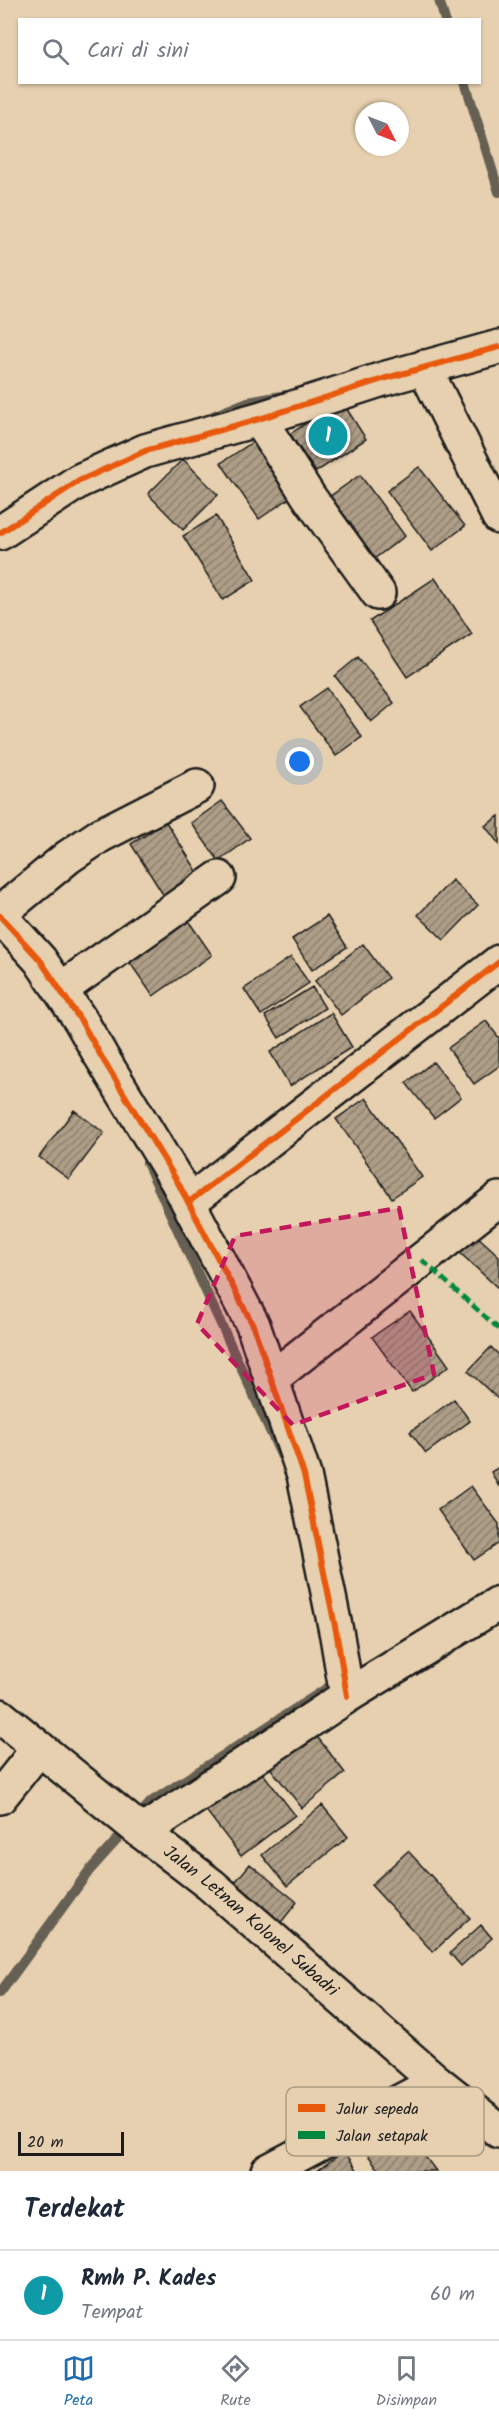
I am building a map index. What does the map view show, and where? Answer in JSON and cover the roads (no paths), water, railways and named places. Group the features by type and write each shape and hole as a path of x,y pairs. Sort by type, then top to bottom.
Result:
{"street":[{"path":"0,533 79,481 145,451 260,419 424,367 499,347"},
{"path":"424,367 499,517"},
{"path":"260,419 309,497 378,593"},
{"path":"197,786 101,835 68,857 0,915 40,960 81,1021 189,1202 253,1325 304,1474 347,1696"},
{"path":"60,990 219,878"},
{"path":"189,1202 499,962"},
{"path":"272,1379 499,1199"},
{"path":"142,1832 347,1696 499,1603"},
{"name":"Jalan Letnan Kolonel Subadri","path":"0,1716 211,1885 443,2087"},
{"path":"0,1797 39,1748"},
{"path":"428,2087 437,2082"},
{"name":"Jalan Letnan Kolonel Subadri","path":"484,2119 499,2131"},
{"path":"268,2171 296,2156"}],"waterway":[{"path":"439,0 444,18"},
{"path":"466,84 499,192"},
{"path":"213,416 248,402 287,395"},
{"path":"147,1163 282,1457"},
{"path":"0,1993 89,1871 151,1802 332,1685 331,1676"}],"place":[{"name":"Rmh P. Kades","path":"328,436"}]}
